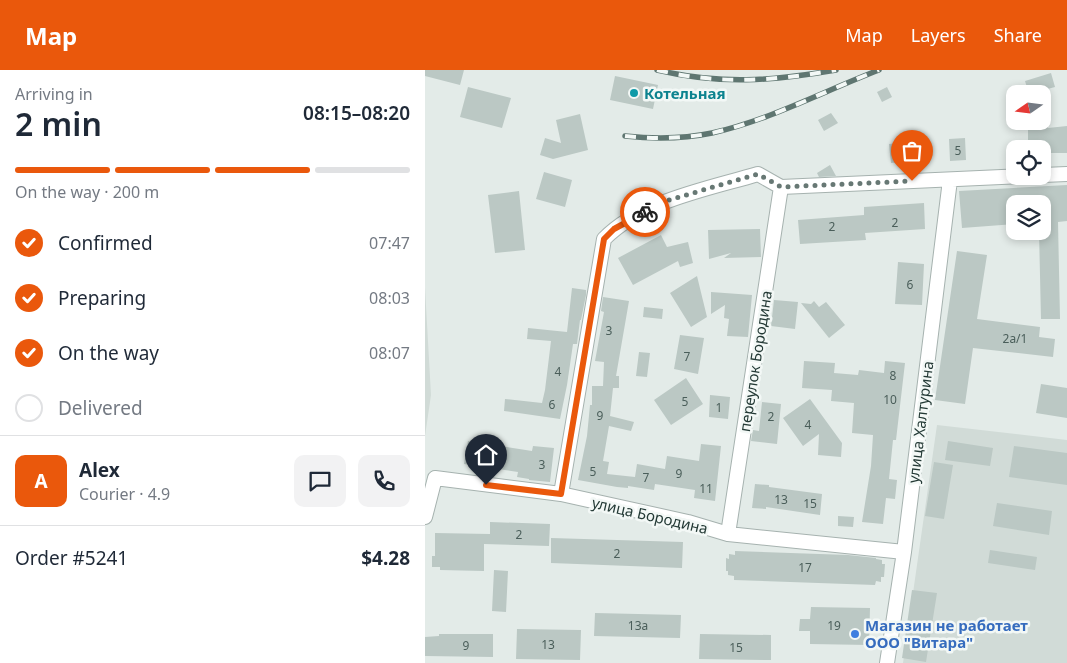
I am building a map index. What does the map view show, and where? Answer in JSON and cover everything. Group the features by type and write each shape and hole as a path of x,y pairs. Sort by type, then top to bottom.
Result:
{"street":[{"path":"561,494 604,239 614,229 669,200 758,174 781,187 1006,177"},
{"path":"1051,175 1067,174"},
{"name":"улица Халтурина","path":"887,663 904,552 950,180"},
{"name":"переулок Бородина","path":"728,534 781,187"},
{"name":"улица Бородина","path":"425,517 435,478 561,494 688,522 728,534 904,552"}],"shaded area":[{"path":"425,288 431,395 425,436"},
{"path":"937,425 1067,440 1067,663 903,663"}],"building":[{"path":"425,70 464,70 460,85 425,76"},
{"path":"1051,73 1055,87 1051,88 1051,85 1026,85 1025,81"},
{"name":"Котельная","path":"615,76 658,85 653,109 610,100"},
{"path":"468,87 511,98 502,128 460,117"},
{"path":"887,87 892,97 882,102 877,92"},
{"path":"831,113 838,123 824,131 818,120"},
{"path":"580,114 588,150 553,159 540,155 545,138 561,143 556,120"},
{"path":"1067,126 1067,153 1051,153 1051,140 1028,140 1028,130 1051,130 1051,128"},
{"path":"965,138 966,160 950,161 949,139"},
{"path":"927,140 929,159 891,163 889,144"},
{"path":"830,165 836,176 819,177 817,173"},
{"path":"544,172 572,180 565,207 536,199"},
{"path":"1067,185 1067,221 1058,222 1060,319 1041,319 1039,240 1051,240 1051,195 1006,195 1006,225 962,228 959,191"},
{"path":"519,191 525,250 495,253 488,195"},
{"path":"924,203 925,229 865,233 866,240 800,244 798,220 864,215 864,207"},
{"path":"760,229 761,257 724,258 731,253 709,259 708,230"},
{"path":"661,235 667,247 688,242 693,263 680,267 678,261 633,285 618,258"},
{"path":"957,251 987,255 977,319 1040,327 1039,337 1055,339 1053,357 973,348 965,404 935,400"},
{"path":"898,262 924,264 922,305 895,304"},
{"path":"697,276 707,317 691,327 670,293"},
{"path":"572,288 586,290 586,295 577,344 573,344 560,419 504,411 505,399 542,403 551,341 527,339 528,328 567,332"},
{"path":"711,292 752,295 748,337 727,336 729,319 724,318 725,305 711,314"},
{"path":"603,297 629,301 616,376 619,376 619,388 613,388 610,416 634,422 631,431 609,426 603,461 609,462 607,474 635,477 637,464 665,469 667,456 699,461 701,444 721,446 715,501 694,498 695,490 655,484 654,490 628,486 628,488 578,480 587,436 590,405 592,405 592,386 603,386 604,362 595,361 604,312 601,311"},
{"path":"774,300 798,302 795,329 771,326"},
{"path":"814,301 819,307 826,302 845,325 829,338 801,303 811,304"},
{"path":"644,307 663,309 662,319 643,317"},
{"path":"680,335 704,338 698,374 674,369"},
{"path":"639,352 650,353 647,377 636,376"},
{"path":"804,361 835,363 834,373 858,375 859,370 884,373 885,361 905,363 896,440 893,440 889,479 897,480 895,499 886,498 883,524 862,522 871,466 873,435 852,433 854,403 831,401 832,390 802,388"},
{"path":"686,378 703,404 671,425 654,400"},
{"path":"1041,384 1067,388 1067,418 1036,413"},
{"path":"710,395 730,397 728,419 709,417"},
{"path":"810,399 842,443 841,457 818,455 819,434 803,446 783,418"},
{"path":"762,402 781,404 777,444 751,441 753,430 759,431"},
{"path":"468,441 532,451 533,446 554,448 550,482 517,477 518,472 464,464"},
{"path":"948,441 993,448 990,466 945,460"},
{"path":"1014,446 1067,453 1067,485 1009,477"},
{"path":"934,462 953,465 944,519 925,516"},
{"path":"755,484 822,494 820,515 766,507 766,509 752,508"},
{"path":"997,503 1052,511 1049,535 993,526"},
{"path":"838,516 854,517 853,527 838,526"},
{"path":"490,522 550,524 549,546 484,544 484,571 440,570 440,567 432,567 432,556 435,556 435,533 490,534"},
{"path":"551,538 683,542 682,568 551,563"},
{"path":"990,550 1037,557 1035,570 988,563"},
{"path":"735,551 848,555 876,558 882,560 882,564 885,564 884,577 881,577 881,582 876,581 875,585 734,580 734,576 728,575 728,571 726,571 726,558 729,559 729,554 735,555"},
{"path":"494,570 508,571 506,612 492,611"},
{"path":"912,590 937,593 926,662 902,658"},
{"path":"811,607 870,608 869,645 810,644 810,631 799,631 800,619 810,619"},
{"path":"595,613 681,615 680,638 594,636"},
{"path":"517,629 581,630 580,660 516,659"},
{"path":"439,634 493,634 493,657 425,656 425,637 439,636"},
{"path":"700,634 771,635 771,660 699,659"}],"railway":[{"path":"657,70 703,78 747,80 790,77 836,70"},
{"path":"625,136 658,138 712,133 755,121 879,70"}],"way so far":[{"path":"645,212 669,200 758,174 781,187 912,181"}],"place":[{"name":"Котельная","path":"634,93"},
{"name":"Магазин не работает ООО \"Витара\"","path":"855,634"}],"route":[{"path":"486,485 561,494 604,239 614,229 645,212"}]}
